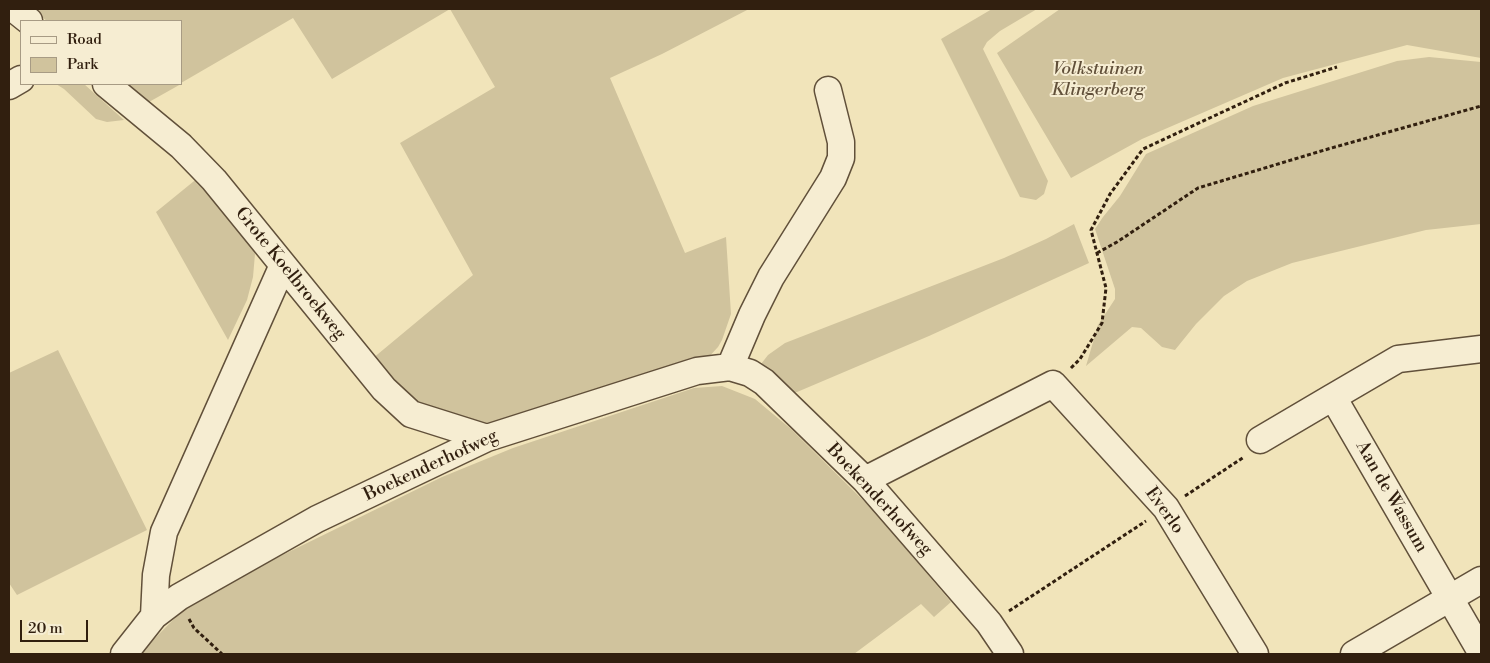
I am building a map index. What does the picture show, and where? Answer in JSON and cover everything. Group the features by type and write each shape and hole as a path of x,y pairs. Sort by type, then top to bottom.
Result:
{"street":[{"path":"14,9 29,20"},
{"path":"9,86 20,79"},
{"name":"Grote Koelbroekweg","path":"107,85 181,146 214,180 384,389 411,414 487,438"},
{"path":"730,367 752,315 771,277 833,178 841,158 841,142 828,90"},
{"path":"154,616 156,575 164,532 283,265"},
{"path":"1260,440 1398,359 1481,349"},
{"name":"Boekenderhofweg","path":"124,654 154,616 178,597 316,519 487,438 697,371 730,367 750,373 764,382 865,480 989,623 1010,654"},
{"path":"865,480 1053,384"},
{"name":"Everlo","path":"1053,384 1166,508 1255,654"},
{"name":"Aan de Wassum","path":"1333,397 1481,652"},
{"path":"1354,654 1448,597 1481,580"}],"path":[{"path":"1053,384 1080,360 1102,323 1106,288 1091,230 1110,194 1143,149 1286,83 1337,67"},
{"path":"1097,252 1117,242 1198,188 1481,106"},
{"path":"989,623 1255,450 1260,440"},
{"path":"178,597 194,628 222,654"}],"green space":[{"path":"32,9 450,9 332,79 293,18 182,82 182,20 46,20"},
{"path":"450,9 749,9 662,54 610,78 685,253 726,237 731,314 722,340 706,360 498,428 416,406 372,359 473,275 400,143 495,87"},
{"path":"992,9 1037,9 1000,31 987,42 983,49 1048,181 1044,194 1036,200 1020,197 941,39"},
{"name":"Volkstuinen Klingerberg","path":"1060,9 1481,9 1481,58 1407,45 1283,78 1142,139 1071,178 997,53"},
{"path":"1429,57 1481,62 1481,224 1426,230 1292,263 1247,281 1224,296 1196,324 1175,350 1162,347 1141,328 1132,327 1086,366 1098,325 1115,299 1115,289 1095,229 1120,196 1146,154 1253,106 1397,61"},
{"path":"58,85 85,85 124,120 107,122 96,119"},
{"path":"126,85 179,85 149,102"},
{"path":"199,177 249,238 255,254 253,277 247,300 228,340 156,212"},
{"path":"1074,224 1089,263 929,336 790,395 761,370 761,364 768,355 785,343 1004,258"},
{"path":"58,350 147,530 17,595 9,583 9,373"},
{"path":"722,386 755,399 791,429 872,509 951,602 934,617 921,604 854,654 142,654 151,642 185,608 211,590 442,477 513,448 694,388"}]}
